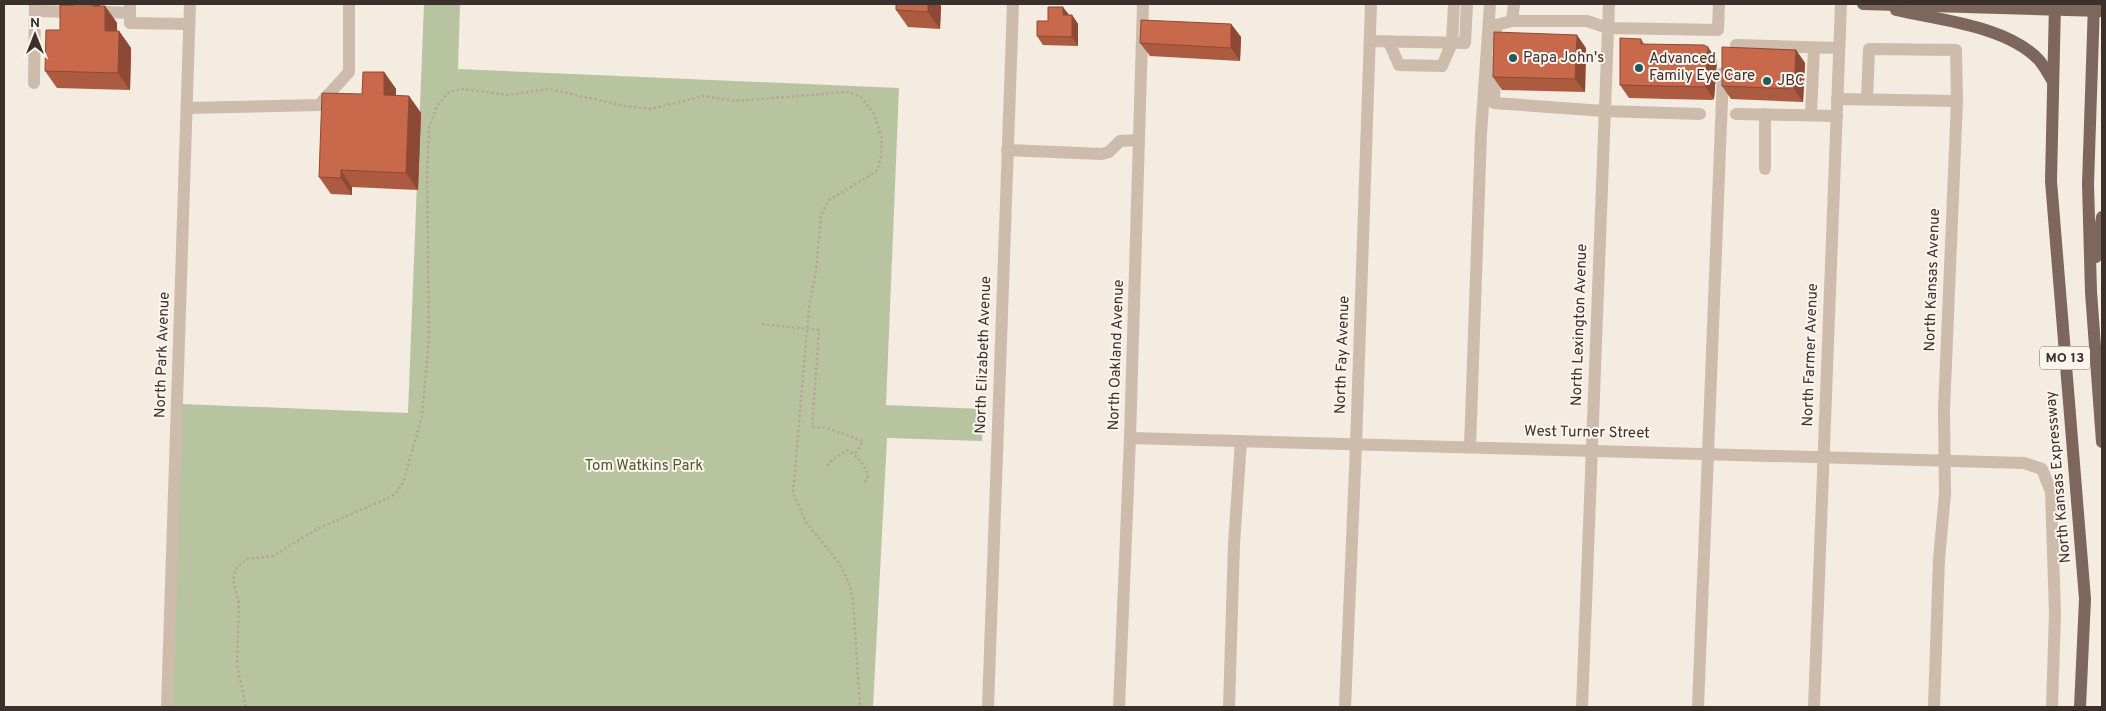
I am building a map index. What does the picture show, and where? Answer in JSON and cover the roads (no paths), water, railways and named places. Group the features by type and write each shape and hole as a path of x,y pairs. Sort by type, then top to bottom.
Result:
{"main road":[{"path":"1863,4 2097,8"},
{"path":"1867,4 1985,29 2021,46 2039,60 2052,80"},
{"name":"North Kansas Expressway","path":"2054,6 2051,181 2085,599 2080,707"},
{"name":"MO 13","path":"2097,8 2088,184 2091,292 2102,442"},
{"path":"2091,292 2102,217"}],"street":[{"name":"North Park Avenue","path":"168,707 190,4"},
{"path":"187,108 319,105 349,72 350,4"},
{"name":"North Elizabeth Avenue","path":"988,707 1013,4"},
{"name":"North Oakland Avenue","path":"1119,707 1130,438 1143,4"},
{"name":"North Fay Avenue","path":"1345,707 1371,4"},
{"path":"1389,42 1399,66 1442,66 1452,43 1454,4"},
{"path":"1371,41 1466,43 1467,4"},
{"path":"1470,447 1481,134 1490,4"},
{"path":"1512,21 1514,4"},
{"name":"North Lexington Avenue","path":"1582,707 1608,4"},
{"path":"1700,114 1604,111 1494,103 1496,25 1512,21 1587,21 1608,28 1718,30 1719,4"},
{"name":"North Farmer Avenue","path":"1814,707 1841,4"},
{"path":"34,83 35,8 86,12"},
{"path":"105,12 130,8 130,23 189,24"},
{"path":"1736,45 1839,48"},
{"path":"1812,114 1814,48"},
{"name":"North Kansas Avenue","path":"1868,99 1868,49 1956,50 1957,101 1944,460 1945,494 1939,559 1934,707"},
{"path":"1698,707 1706,452 1724,63"},
{"path":"1837,99 1957,101"},
{"path":"1736,114 1812,114 1837,116"},
{"path":"1765,114 1765,169"},
{"path":"1007,150 1102,154 1109,152 1120,141 1139,140"},
{"name":"West Turner Street","path":"1130,438 1356,445 1706,452 2024,463 2042,470 2051,492 2055,613 2052,707"},
{"path":"1228,707 1235,525 1241,441"}],"place":[{"name":"Papa John's","path":"1513,58"},
{"name":"Advanced Family Eye Care","path":"1639,68"},
{"name":"JBC","path":"1767,81"}],"park label":[{"name":"Tom Watkins Park","path":"644,466"}]}
